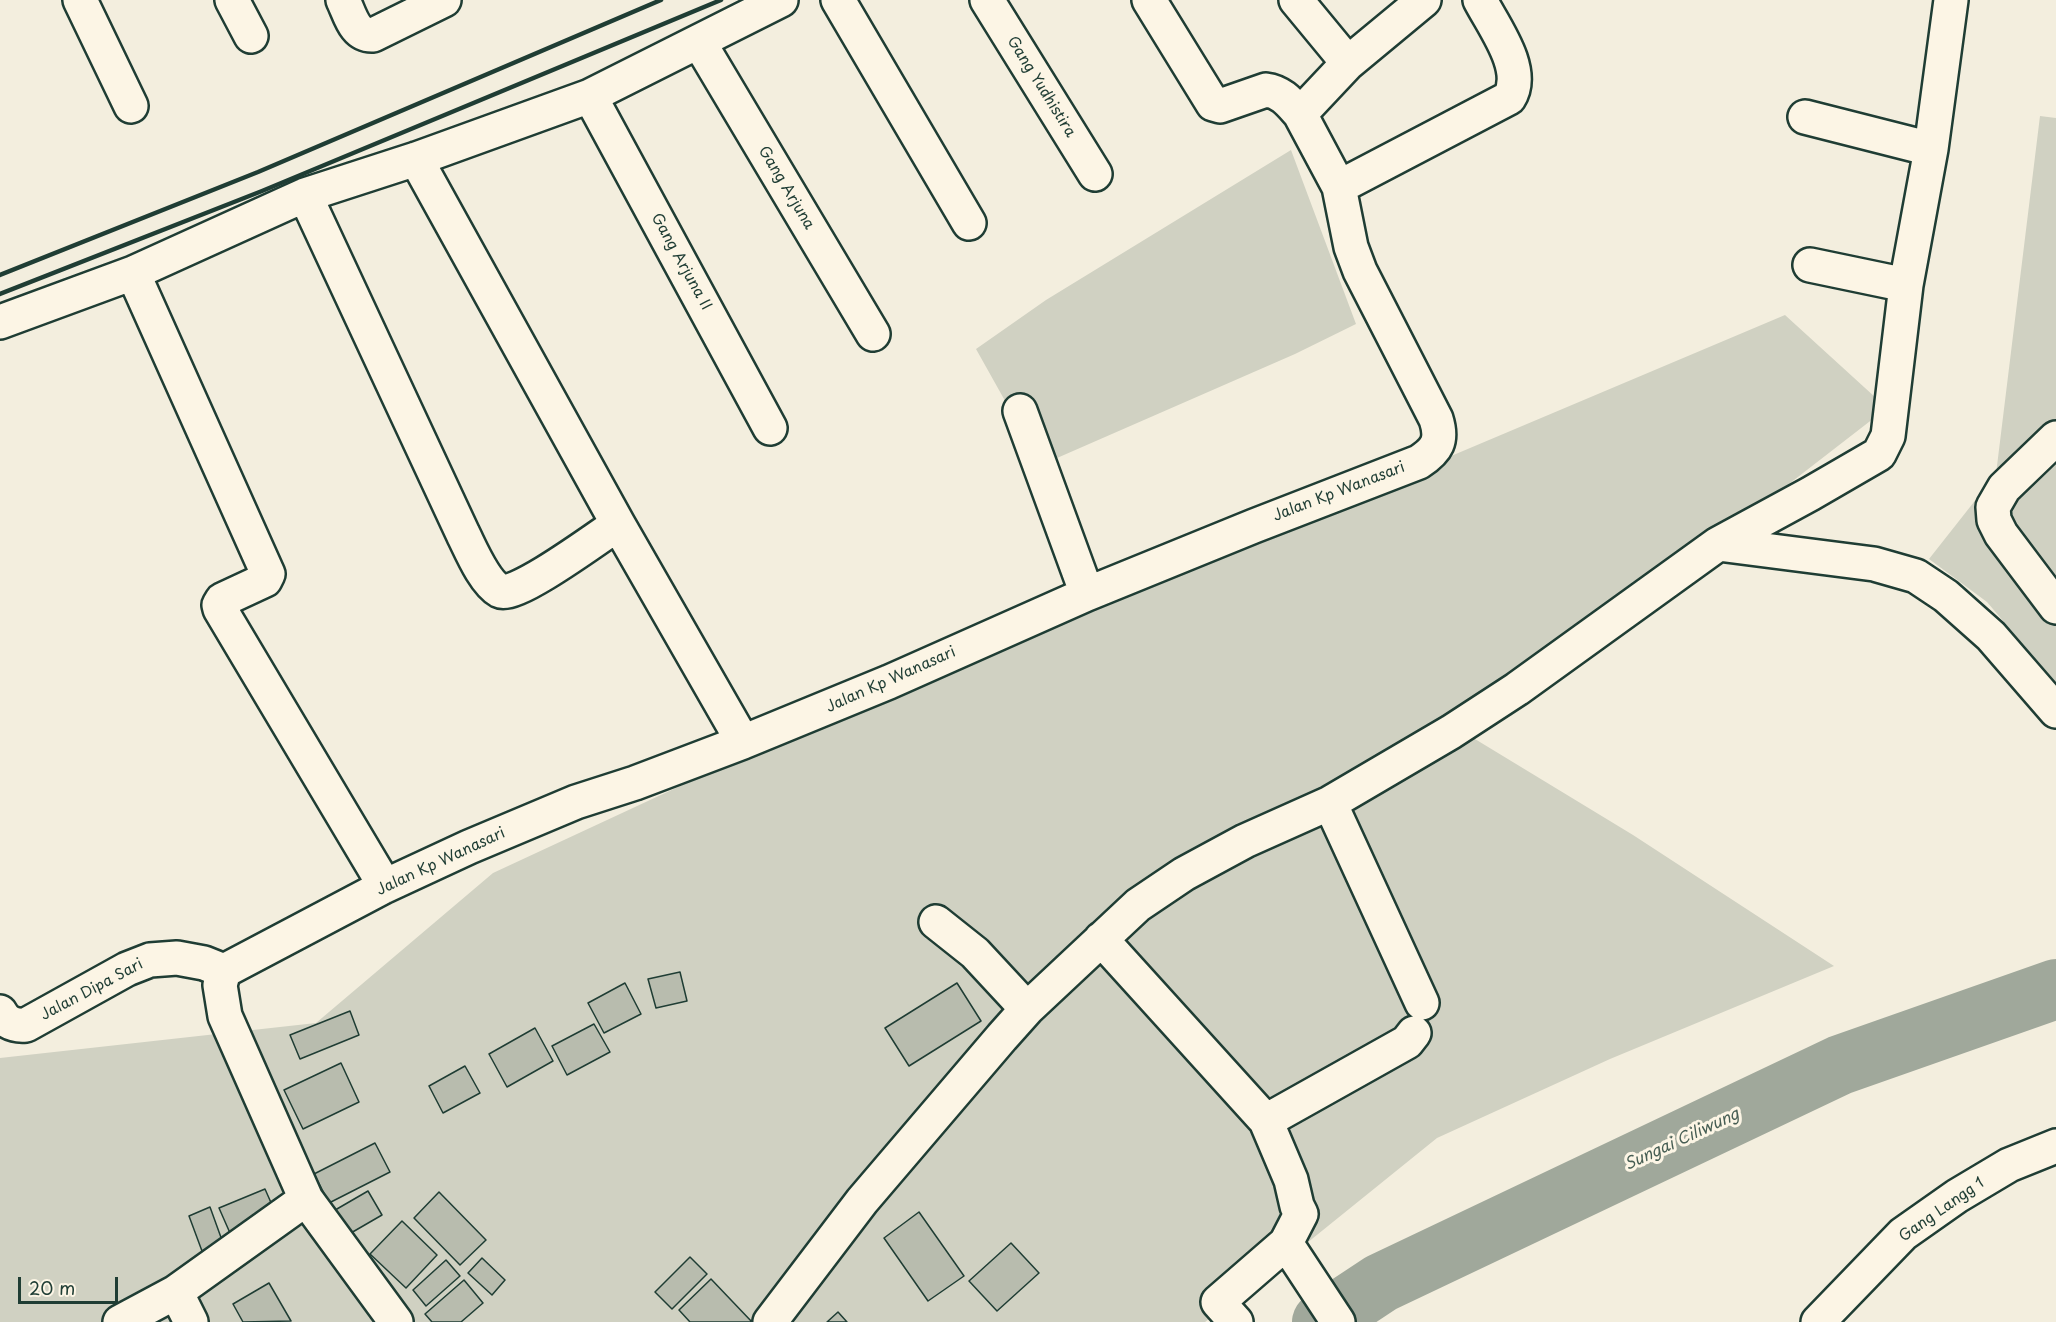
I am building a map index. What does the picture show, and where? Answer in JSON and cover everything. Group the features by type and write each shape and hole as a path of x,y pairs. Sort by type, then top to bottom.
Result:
{"street":[{"path":"80,0 131,106"},
{"path":"232,0 251,36"},
{"path":"343,0 357,30 373,35 444,0"},
{"path":"0,322 133,273 305,195 416,159 590,96 781,0"},
{"path":"838,0 969,223"},
{"name":"Gang Yudhistira","path":"987,0 1095,174"},
{"name":"Jalan Kp Wanasari","path":"224,971 385,886 469,846 576,802 635,783 743,742 889,682 1088,594 1419,462 1429,455 1439,440 1436,419 1360,271 1351,247 1339,187 1300,114 1283,96 1266,90 1220,106 1213,104 1149,0"},
{"path":"1296,0 1348,63"},
{"path":"1300,114 1348,63 1424,0"},
{"path":"1339,187 1509,98 1514,90 1514,64 1480,0"},
{"path":"770,1322 862,1201 1027,1009 1138,905 1184,874 1245,841 1330,804 1451,732 1517,689 1718,544 1879,454 1888,436 1906,285 1931,149 1950,0"},
{"name":"Gang Arjuna","path":"699,42 873,334"},
{"name":"Gang Arjuna II","path":"590,96 770,428"},
{"path":"1805,117 1931,149"},
{"path":"416,159 618,524 743,742"},
{"path":"305,195 463,534 479,565 497,588 503,593 528,584 618,524"},
{"path":"1810,266 1906,285"},
{"path":"133,273 268,574 265,580 222,600 219,605 220,609 385,886"},
{"path":"1020,411 1088,594"},
{"path":"2056,438 2004,488 1993,507 1994,520 2001,534 2056,607"},
{"path":"1718,544 1874,564 1916,576 1947,596 1990,636 2056,711"},
{"path":"1266,1121 1407,1042 1418,1018 1330,804"},
{"path":"936,922 975,953 1027,1009"},
{"path":"1101,939 1266,1121 1287,1170 1301,1214 1286,1243 1227,1312"},
{"name":"Jalan Dipa Sari","path":"0,1012 8,1022 16,1026 26,1025 127,969 150,960 186,960 204,963 224,971"},
{"path":"224,971 220,985 225,1016 306,1199 396,1322"},
{"name":"Gang Langg 1","path":"1818,1322 1903,1234 1957,1196 2009,1165 2056,1146"},
{"path":"120,1322 176,1292 306,1199"},
{"path":"1286,1243 1338,1322"},
{"path":"176,1292 192,1322"}],"shaded area":[{"path":"2040,116 2056,118 2056,683 1987,602 1929,559 1996,474"},
{"path":"1291,150 1356,324 1295,354 1041,465 976,349 1046,300"},
{"path":"1785,315 1887,408 1763,504 1442,719 1633,835 1834,966 1610,1059 1437,1138 1205,1322 0,1322 0,1058 316,1023 493,873 947,662 1444,459"}],"building":[{"path":"680,972 687,1001 656,1008 648,979"},
{"path":"625,983 641,1014 604,1033 588,1003"},
{"path":"957,983 981,1021 909,1066 885,1028"},
{"path":"350,1011 359,1035 300,1059 290,1035"},
{"path":"594,1024 610,1052 567,1075 552,1046"},
{"path":"535,1028 553,1061 507,1087 489,1054"},
{"path":"341,1063 359,1102 303,1129 284,1090"},
{"path":"465,1066 480,1093 443,1113 429,1086"},
{"path":"375,1143 390,1172 329,1203 314,1174"},
{"path":"265,1189 276,1214 230,1233 219,1208"},
{"path":"368,1191 382,1215 344,1237 330,1213"},
{"path":"439,1192 486,1240 460,1265 414,1218"},
{"path":"210,1207 223,1243 202,1251 189,1216"},
{"path":"919,1212 964,1276 928,1301 884,1238"},
{"path":"402,1221 437,1255 406,1288 370,1254"},
{"path":"1011,1243 1039,1273 997,1311 969,1281"},
{"path":"690,1257 707,1274 672,1309 655,1292"},
{"path":"482,1258 505,1280 492,1295 468,1273"},
{"path":"446,1260 460,1276 426,1306 413,1290"},
{"path":"711,1279 752,1322 690,1322 679,1310"},
{"path":"464,1280 483,1303 461,1322 432,1322 425,1314"},
{"path":"269,1283 291,1321 243,1322 233,1304"},
{"path":"838,1312 847,1322 827,1322"}],"waterway":[{"name":"Sungai Ciliwung","path":"1322,1322 1381,1283 1840,1065 2056,989"}],"railway":[{"path":"0,275 258,172 661,0"},
{"path":"0,294 262,191 721,0"}]}
